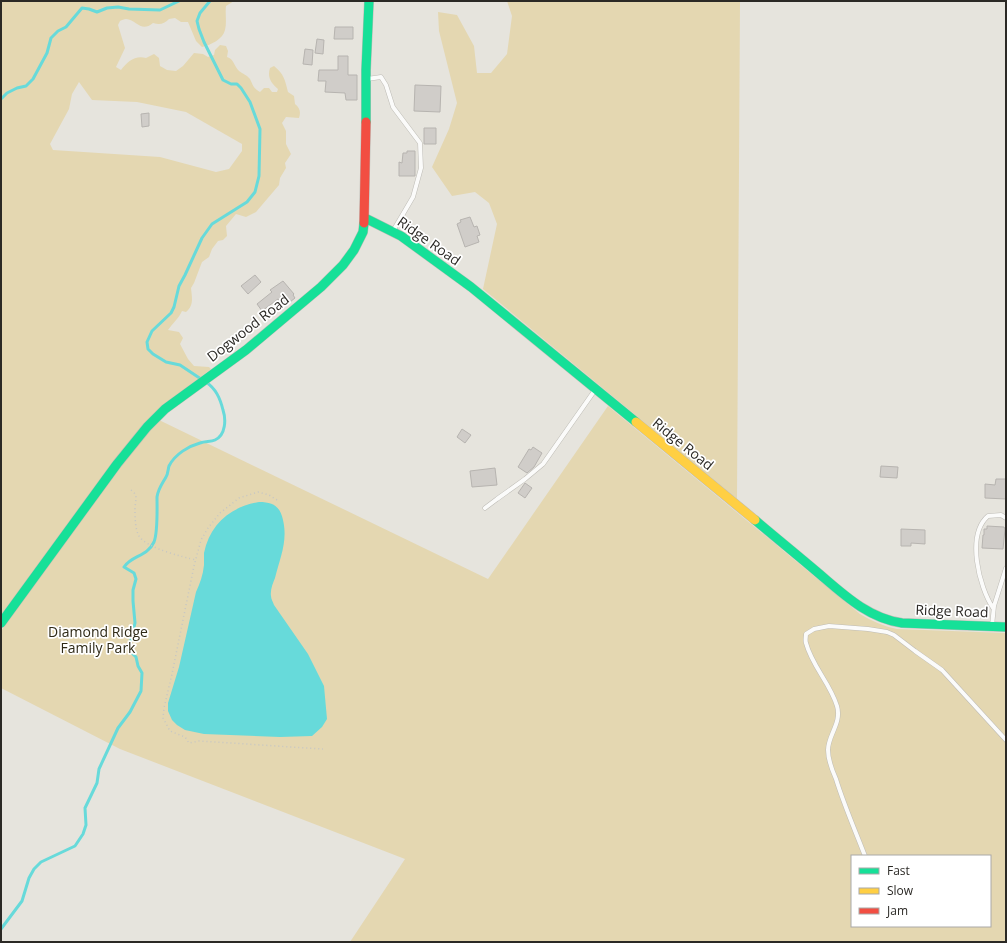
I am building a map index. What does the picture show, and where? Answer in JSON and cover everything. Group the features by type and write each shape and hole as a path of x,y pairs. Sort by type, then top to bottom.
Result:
{"street":[{"name":"Dogwood Road","path":"1,623 136,439 161,413 246,350 321,287 343,265 358,243 363,232 365,218 366,80 369,1"},
{"name":"Ridge Road","path":"365,218 393,231 471,287 855,603 868,612 880,618 896,622 1006,626"}],"lane":[{"path":"366,80 380,77 386,85 393,107 420,143 421,168 413,197 393,231"},
{"path":"485,508 543,464 595,390"},
{"path":"994,608 988,599 977,561 977,539 980,526 988,516 1001,515 1006,518"},
{"path":"992,626 994,608 1006,568"},
{"path":"865,855 841,795 831,766 828,750 830,740 837,725 837,707 827,683 813,660 805,642 806,634 814,629 829,626 868,629 887,632 894,635 915,652 942,670 962,690 1006,740"}],"path":[{"path":"131,490 136,493 136,527 138,534 144,541 179,556 195,559"},
{"path":"276,500 269,495 258,492 239,498 220,513 201,540 195,559 163,718 170,731 185,737 189,743 194,741 323,749"}],"green space":[{"path":"1,1 234,1 226,6 226,27 222,36 213,43 202,47 196,41 188,22 181,22 175,18 169,19 162,24 153,23 145,27 126,19 120,21 118,25 125,48 116,67 121,70 126,64 135,58 146,58 154,54 159,58 160,66 167,70 176,71 183,66 194,53 203,54 208,57 214,55 215,50 220,45 226,46 228,51 227,57 233,61 239,71 250,79 255,88 260,92 264,88 269,88 272,92 277,92 278,89 269,77 270,68 274,66 284,78 288,92 294,96 295,104 300,110 299,118 286,117 282,123 286,131 286,144 291,154 285,163 286,168 280,178 279,185 256,212 246,217 236,214 226,226 227,236 223,240 218,241 212,249 209,257 202,262 191,288 192,301 189,309 186,312 182,311 168,330 179,332 183,338 180,344 188,359 194,366 209,367 211,369 160,408 1,615","holes":["79,82 92,100 137,102 186,112 242,144 242,151 229,169 216,172 160,157 53,150 50,144 69,109 72,94"]},
{"path":"507,1 740,1 737,499 483,289 497,224 489,203 475,192 452,196 432,167 449,129 457,103 439,31 438,12 457,15 474,46 477,73 491,73 507,54 512,16"},
{"name":"Diamond Ridge Family Park","path":"608,406 860,614 878,623 897,629 1006,633 1006,942 350,942 405,859 120,749 1,688 1,631 14,611 133,449 159,420 488,579"}],"water":[{"path":"259,502 272,504 278,508 283,520 285,535 283,549 271,589 274,605 308,654 324,686 327,719 322,727 312,736 280,737 204,734 185,730 177,725 172,720 168,711 168,703 179,667 196,592 203,572 204,553 207,543 216,525 223,518 239,508"}],"building":[{"path":"335,27 353,27 353,39 334,39"},
{"path":"317,39 324,40 323,54 315,53"},
{"path":"305,49 313,50 312,65 303,64"},
{"path":"338,56 348,56 348,75 357,75 357,100 346,100 345,93 325,92 326,81 318,81 319,70 338,70"},
{"path":"415,85 441,86 440,112 414,111"},
{"path":"149,113 149,126 142,127 141,114"},
{"path":"424,128 436,128 436,144 424,144"},
{"path":"407,151 415,151 415,176 399,176 399,162 402,163 403,153 407,153"},
{"path":"470,217 474,227 477,226 480,235 477,236 479,242 465,247 457,224 461,222 460,220"},
{"path":"255,275 261,282 248,294 241,286"},
{"path":"283,281 294,294 293,295 295,298 285,306 278,299 262,311 257,304 272,292 270,290"},
{"path":"462,429 471,435 465,443 457,437"},
{"path":"533,447 542,453 534,467 527,473 518,467 529,449 531,450"},
{"path":"881,466 898,467 897,478 880,477"},
{"path":"495,468 497,485 472,487 470,471"},
{"path":"996,479 1006,479 1006,499 985,498 985,484 995,485"},
{"path":"525,483 532,488 525,498 518,493"},
{"path":"987,526 1004,527 1003,549 982,548 984,529 987,529"},
{"path":"901,529 925,530 925,544 911,543 911,546 901,546"}],"waterway":[{"path":"1,99 7,93 17,88 26,86 33,79 47,53 51,38 58,31 66,27 82,8 97,12 107,8 118,7 129,9 160,10 179,1"},
{"path":"201,379 180,365 166,362 153,354 148,349 147,342 152,331 171,313 179,286 202,238 212,224 247,202 255,192 259,176 260,129 250,102 237,84 231,84 223,80 199,29 197,21 200,13 210,1"},
{"path":"1,929 22,901 29,878 34,869 41,862 75,846 83,834 86,825 85,808 97,783 99,769 118,728 130,712 141,691 142,673 138,666 136,657 129,648 135,623 133,590 136,579 134,573 124,567 131,560 147,551 154,542 157,526 157,497 160,487 167,476 169,466 183,451 202,442 215,440 219,438 223,431 225,418 220,402 215,391 206,382"}],"traffic: fast":[{"path":"366,122 366,70 369,1"},
{"path":"365,218 401,236 471,287 636,422"},
{"path":"1,623 117,464 147,427 165,409 246,350 321,287 343,265 354,250 363,232 364,223"},
{"path":"755,520 845,596 877,616 902,623 1006,627"}],"traffic: slow":[{"path":"636,422 755,520"}],"traffic: jam":[{"path":"364,223 366,122"}]}
